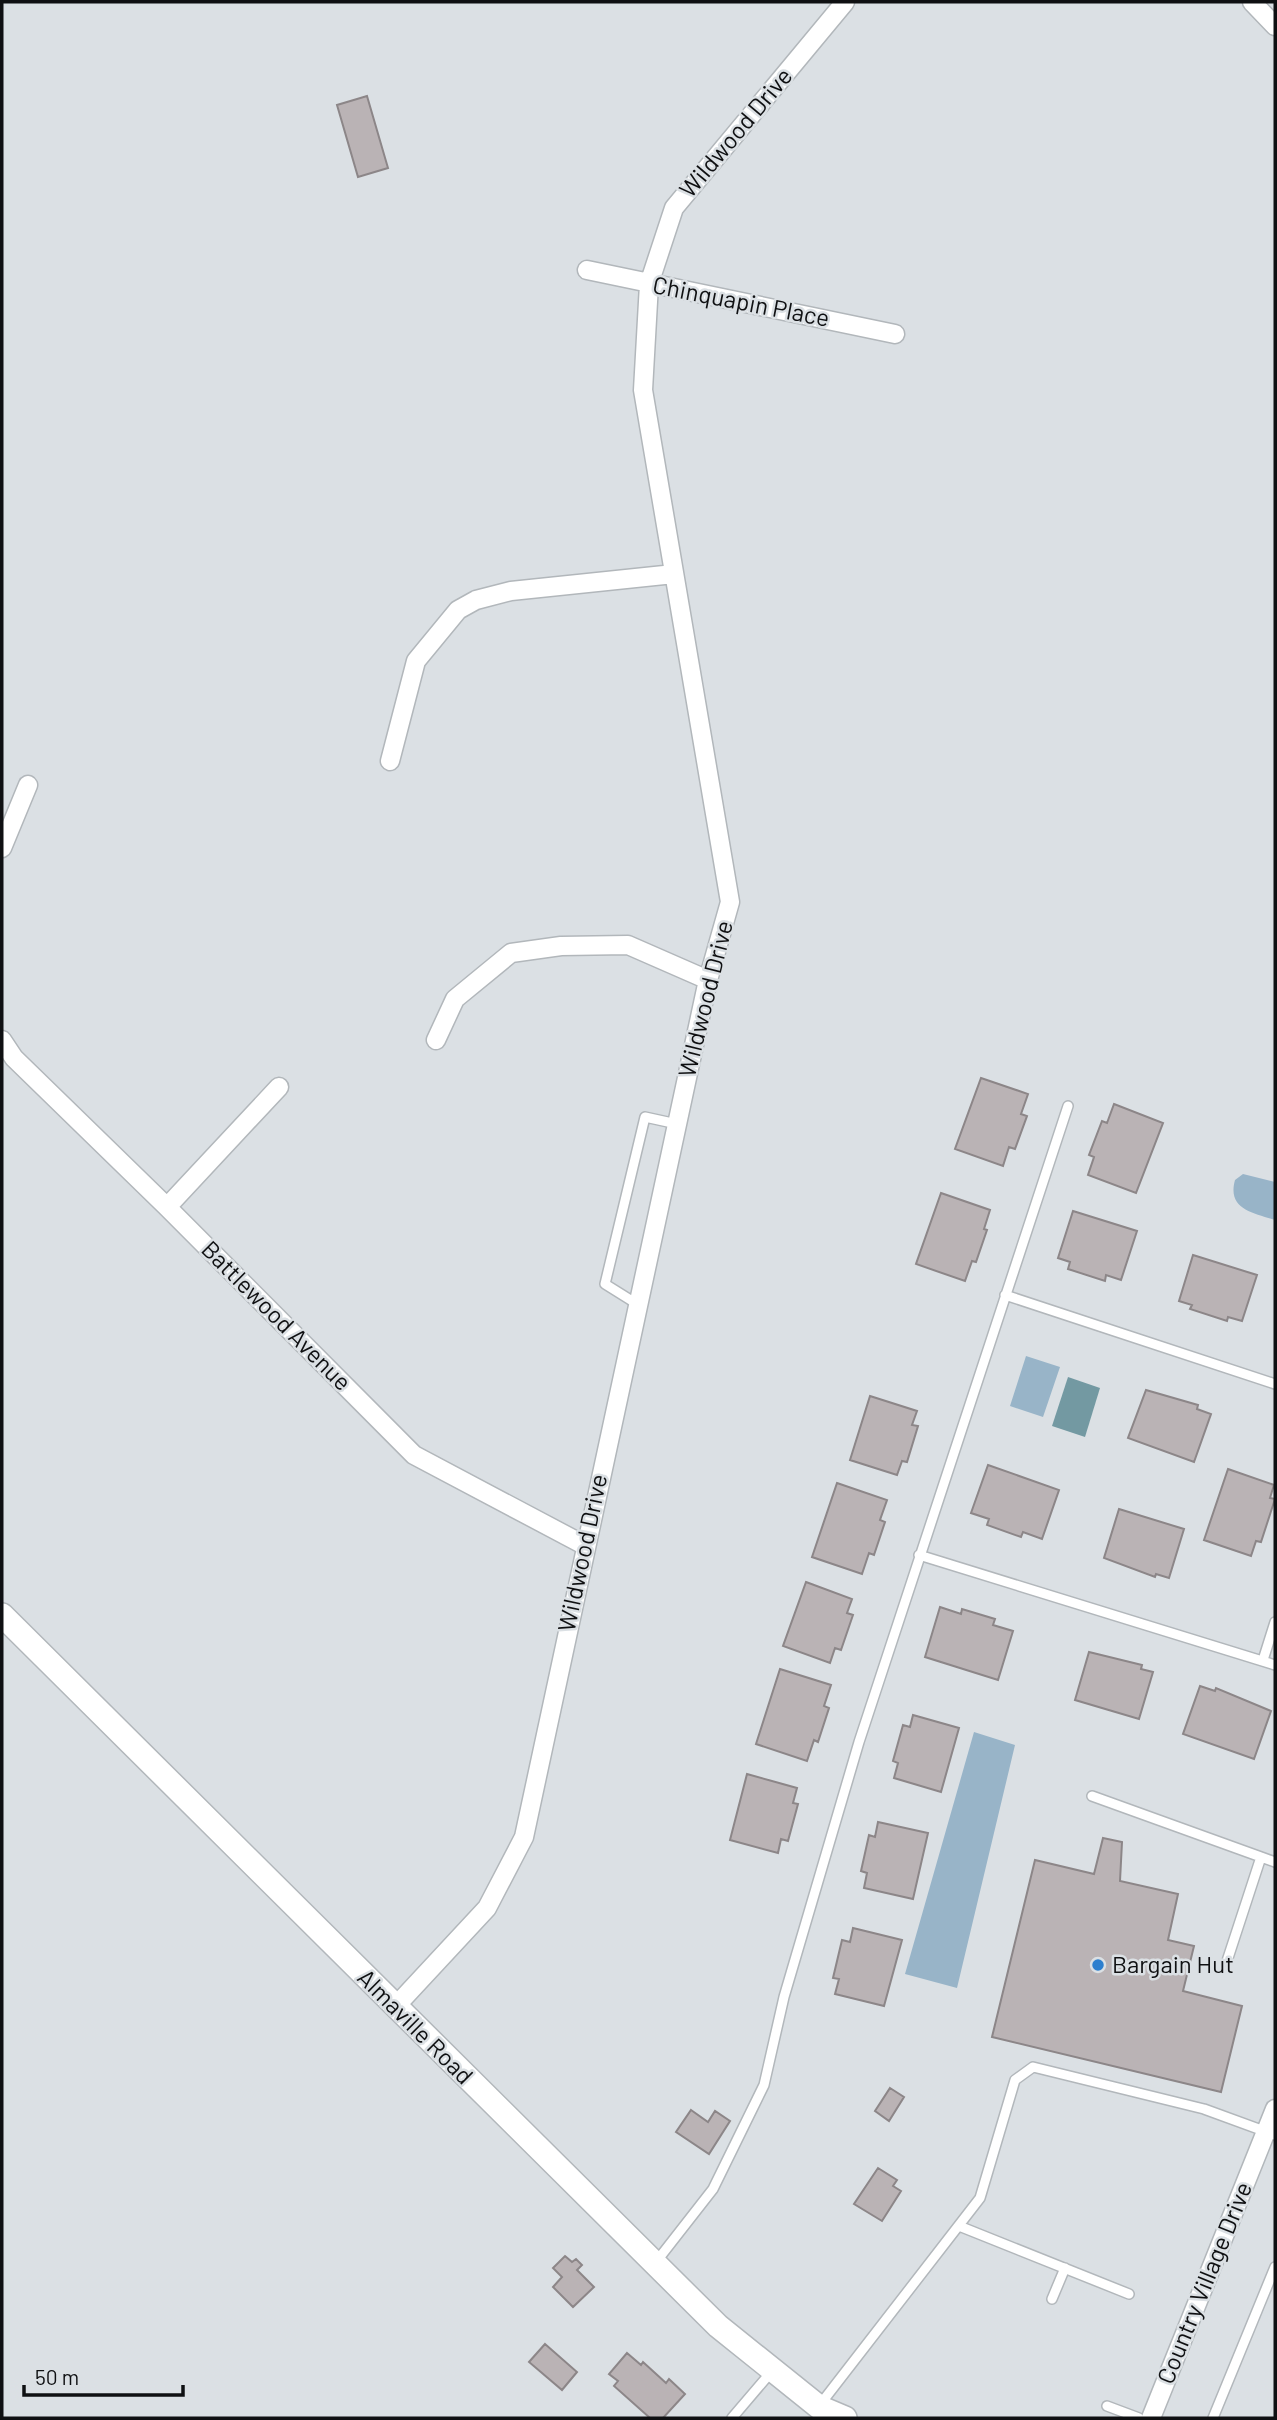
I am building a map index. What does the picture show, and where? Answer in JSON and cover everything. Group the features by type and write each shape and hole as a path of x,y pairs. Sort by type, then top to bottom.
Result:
{"street":[{"name":"Wildwood Drive","path":"395,2007 487,1909 524,1837 584,1545 708,980 730,902 643,390 649,284 674,208 845,2"},
{"path":"1252,2 1275,26"},
{"name":"Chinquapin Place","path":"587,270 895,334"},
{"path":"390,761 416,661 458,610 476,600 511,591 674,574"},
{"path":"2,848 28,785"},
{"path":"436,1040 455,999 511,953 561,946 628,945 708,980"},
{"name":"Battlewood Avenue","path":"2,1040 14,1058 167,1206 414,1455 584,1545"},
{"path":"167,1206 279,1087"},
{"name":"Almaville Road","path":"2,1615 718,2326 819,2407 845,2418"},
{"name":"Country Village Drive","path":"1151,2418 1271,2133 1275,2109"}],"lane":[{"path":"654,2265 713,2189 764,2085 784,1997 851,1769 1068,1106"},
{"path":"637,1304 606,1284 645,1117 677,1124"},
{"path":"1005,1294 1275,1384"},
{"path":"919,1555 1275,1665"},
{"path":"1263,1660 1275,1622"},
{"path":"1092,1796 1275,1862"},
{"path":"1227,1961 1261,1857"},
{"path":"819,2407 981,2198 1015,2080 1033,2067 1204,2109 1271,2133"},
{"path":"959,2226 1129,2294"},
{"path":"1213,2418 1275,2267"},
{"path":"1052,2299 1065,2268"},
{"path":"732,2418 773,2370"},
{"path":"1107,2406 1139,2418"}],"shaded area":[{"path":"1243,1174 1275,1182 1275,1220 1250,1212 1238,1204 1233,1190 1235,1180"},
{"path":"1026,1356 1060,1367 1043,1417 1010,1406"},
{"path":"1068,1377 1100,1388 1085,1437 1052,1426"},
{"path":"974,1732 1015,1745 957,1988 905,1974"}],"building":[{"path":"367,96 388,168 358,177 337,105"},
{"path":"981,1078 1028,1094 1021,1114 1027,1116 1015,1149 1009,1147 1003,1166 955,1149"},
{"path":"1114,1104 1163,1123 1136,1193 1088,1175 1094,1157 1089,1155 1102,1121 1107,1123"},
{"path":"941,1193 990,1210 984,1229 987,1230 976,1262 972,1261 965,1281 916,1264"},
{"path":"1073,1211 1137,1231 1121,1280 1106,1275 1105,1281 1068,1269 1070,1262 1058,1258"},
{"path":"1193,1255 1257,1275 1242,1321 1228,1317 1227,1321 1190,1309 1192,1305 1179,1301"},
{"path":"1146,1390 1198,1405 1197,1409 1211,1414 1194,1462 1128,1438"},
{"path":"870,1396 917,1411 912,1425 918,1426 907,1462 902,1461 897,1475 850,1460"},
{"path":"988,1465 1059,1490 1042,1539 1023,1532 1021,1537 987,1525 989,1519 971,1513"},
{"path":"1228,1469 1274,1485 1270,1498 1275,1499 1261,1542 1256,1541 1251,1556 1204,1540"},
{"path":"837,1483 887,1500 880,1520 885,1522 874,1555 869,1553 862,1574 812,1557"},
{"path":"1119,1509 1184,1529 1169,1578 1156,1574 1155,1577 1104,1558"},
{"path":"806,1582 852,1599 847,1613 853,1615 841,1650 835,1648 830,1663 783,1646"},
{"path":"940,1607 961,1614 962,1609 995,1619 993,1625 1013,1631 998,1680 925,1657"},
{"path":"1089,1652 1142,1665 1141,1669 1153,1672 1139,1719 1075,1700"},
{"path":"780,1669 831,1685 824,1706 829,1708 818,1742 814,1740 807,1761 756,1744"},
{"path":"1200,1686 1215,1691 1216,1688 1271,1711 1254,1759 1183,1734"},
{"path":"913,1715 959,1728 941,1792 894,1778 898,1763 893,1761 903,1725 910,1727"},
{"path":"747,1774 797,1788 793,1803 798,1804 788,1841 781,1839 778,1853 730,1840"},
{"path":"878,1822 928,1833 913,1899 864,1888 867,1873 861,1871 869,1835 875,1837"},
{"path":"1103,1838 1122,1842 1120,1881 1178,1894 1168,1940 1194,1946 1183,1991 1242,2006 1221,2092 992,2037 1035,1860 1094,1874"},
{"path":"853,1928 902,1940 884,2006 835,1994 839,1979 833,1978 842,1940 850,1942"},
{"path":"890,2088 904,2097 889,2121 875,2111"},
{"path":"691,2110 708,2122 715,2111 730,2121 709,2154 676,2132"},
{"path":"878,2168 897,2180 893,2186 901,2191 882,2221 854,2204"},
{"path":"565,2256 572,2262 576,2259 582,2265 577,2270 594,2287 573,2307 553,2287 562,2277 553,2268"},
{"path":"545,2344 577,2372 562,2390 529,2362"},
{"path":"627,2353 641,2365 643,2362 666,2383 669,2379 685,2394 663,2418 650,2418 614,2386 618,2381 609,2374"}],"place":[{"name":"Bargain Hut","path":"1098,1965"}]}
